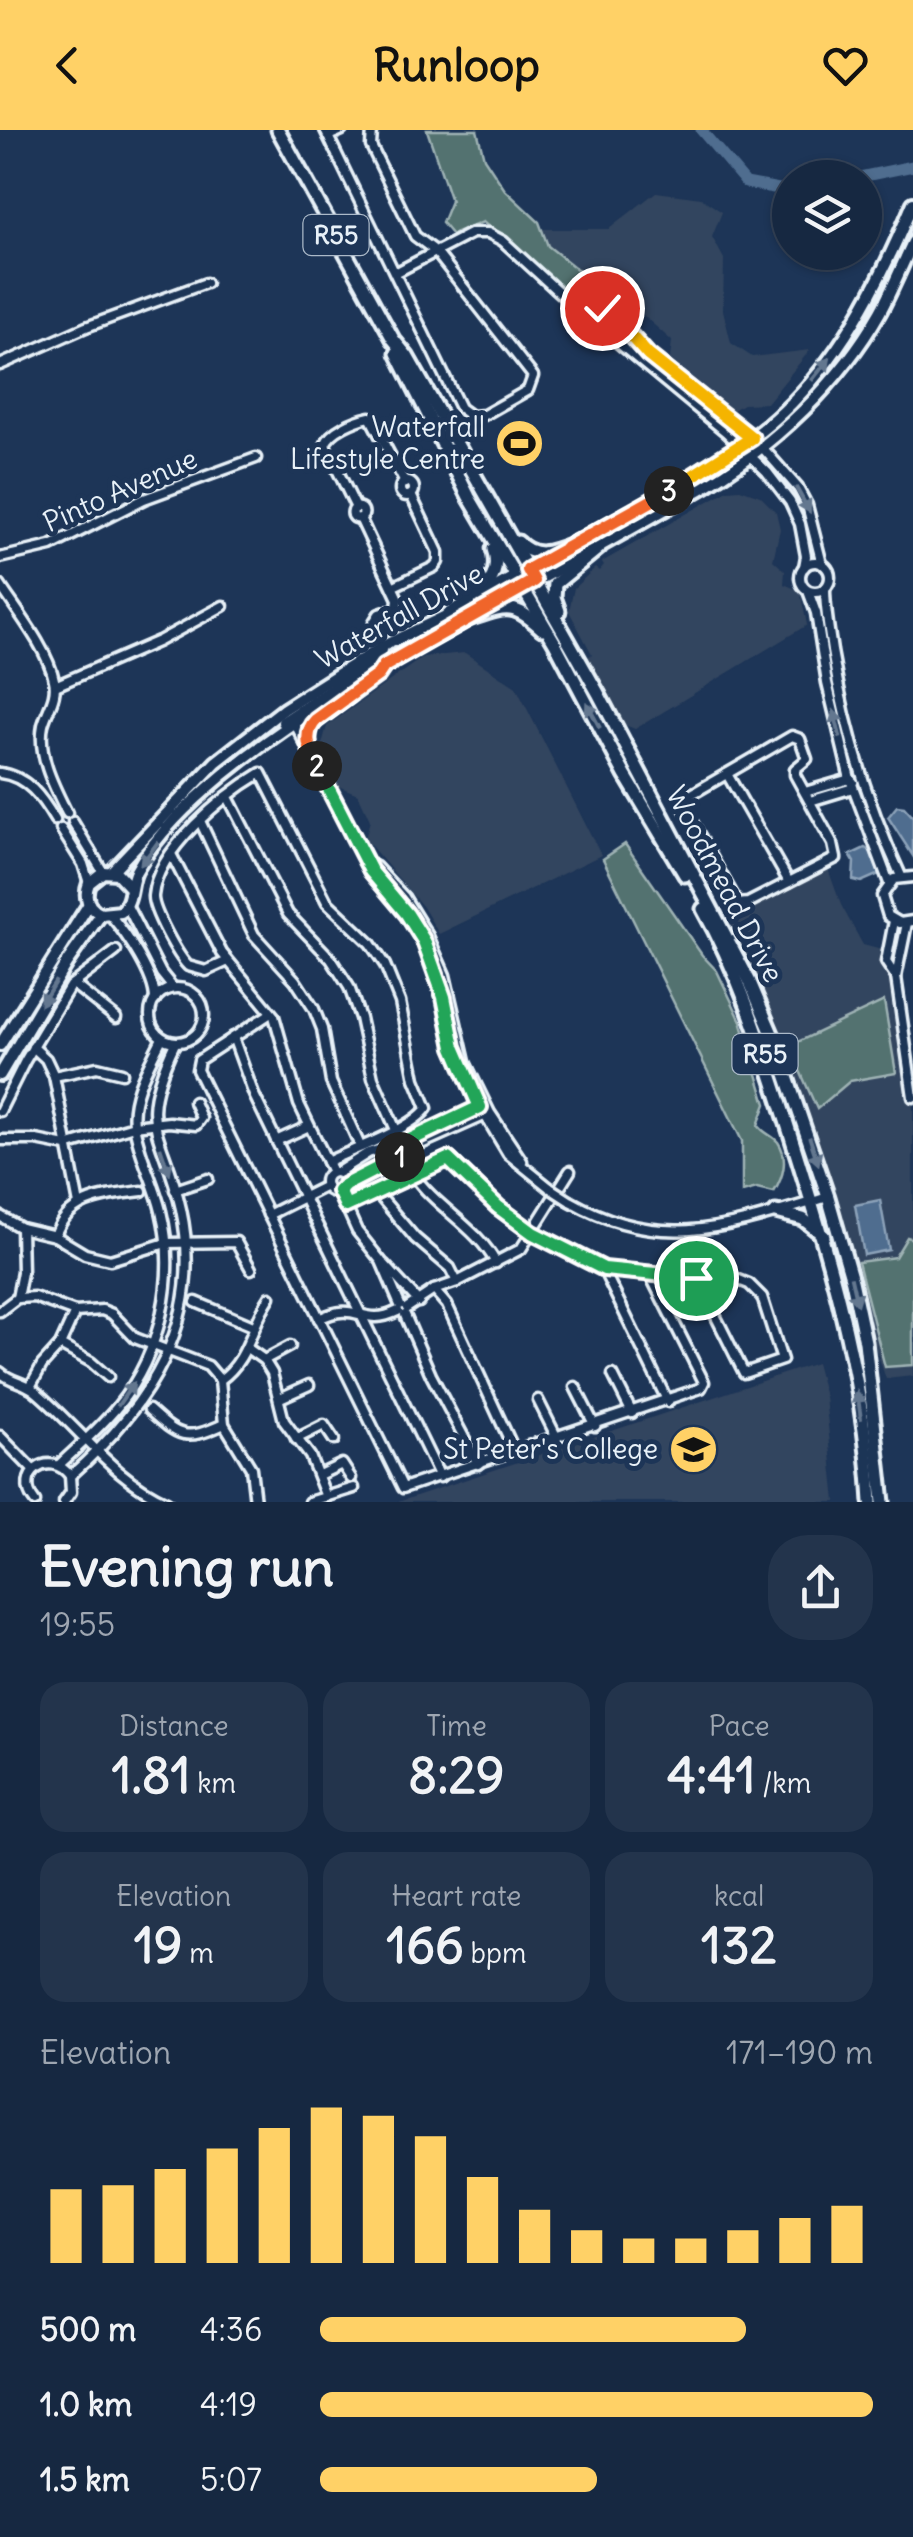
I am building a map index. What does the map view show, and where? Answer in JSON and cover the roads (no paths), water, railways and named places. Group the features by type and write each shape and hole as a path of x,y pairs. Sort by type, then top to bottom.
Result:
{"main road":[{"name":"Woodmead Drive","path":"278,130 394,339 489,497 626,775 708,917 763,1047 824,1236 853,1361 871,1502"},
{"name":"Waterfall Drive","path":"107,872 206,772 380,648 598,548 750,456 757,442 837,350 873,292 913,202"},
{"name":"Waterfall Drive","path":"531,576 575,543 700,474 740,446 757,442 794,419 848,358 880,312 913,242"},
{"name":"Woodmead Drive","path":"394,339 415,393 469,497 518,583 561,640 749,980 786,1070 828,1197 865,1342 883,1502"},
{"path":"447,616 490,584 497,570 490,538 469,497"},
{"path":"489,497 526,550 540,554 575,543"},
{"path":"561,640 555,584 598,548"},
{"name":"Waterfall Drive","path":"130,887 144,859 178,817 289,716 471,618 518,583"},
{"path":"471,618 504,607 516,608 561,640"},
{"path":"312,754 308,742 311,724 378,675 384,666"},
{"path":"0,1075 67,962 106,915 127,906 130,887 123,877 107,872 89,882 86,891 89,904 106,915"},
{"path":"0,1045 89,904"},
{"path":"776,1212 804,1220 824,1236"}],"street":[{"path":"342,130 326,133 463,411 471,416 484,415 528,390 532,374 435,251 413,233 372,146 372,130"},
{"path":"395,274 472,233 488,234 503,241 740,446 777,484 794,510 806,556 800,580 814,605 827,684 852,784 889,883 882,904 894,921 886,960 896,977 913,1097"},
{"path":"0,365 206,283"},
{"path":"560,292 602,308 617,320 648,355 757,442 798,488 807,505 822,564 830,574 826,588 836,673 860,774 901,876"},
{"path":"380,648 374,622 379,614 398,606 394,586 360,518 353,516 356,508 325,445 328,437 339,430 370,417 405,483 400,490 411,495 439,559 434,567 394,586"},
{"name":"Pinto Avenue","path":"0,558 50,546 158,493 256,458"},
{"path":"804,567 813,562 822,564"},
{"path":"0,585 43,654 55,686 42,741 52,783 67,813"},
{"path":"808,591 826,588"},
{"path":"55,686 159,641 223,606"},
{"path":"289,716 371,871 424,941 444,997 454,1047 508,1154 570,1202 619,1223 672,1232 704,1230 828,1197"},
{"path":"794,736 800,739 806,762 795,771 836,855 832,862 748,903 734,902 682,807 685,798 727,774 794,736"},
{"path":"0,772 16,777 36,791 70,842 89,882"},
{"path":"228,961 199,971 183,962 154,901 156,885 170,854 200,821 258,774 264,776 327,902 370,943 385,966 400,1002 415,1078 427,1108 396,1130 327,1162"},
{"path":"727,774 788,882"},
{"path":"852,784 860,774"},
{"path":"36,791 52,783"},
{"path":"808,797 852,784 864,787"},
{"path":"228,796 288,914 331,959 349,987 373,1078 396,1130"},
{"path":"200,821 254,935 295,980 314,1009 322,1029 331,1082 360,1146"},
{"path":"73,822 107,872"},
{"path":"70,842 81,835"},
{"path":"170,854 228,961 271,1013 295,1094 309,1126 327,1162 345,1178 342,1188 346,1206 357,1231 419,1302"},
{"path":"889,883 901,876 913,876"},
{"path":"70,1476 98,1452 138,1406 169,1351 184,1293 185,1242 175,1190 152,1124 152,1104 176,1043 197,1034 204,1013 193,993 168,985 127,906"},
{"path":"106,915 154,986 151,1024 162,1038 176,1043"},
{"path":"894,921 910,922 896,977"},
{"path":"0,1111 72,984 116,951"},
{"path":"72,984 116,1018"},
{"path":"155,1000 175,988"},
{"path":"271,1013 199,1060 197,1070 400,1486 407,1488 702,1388 704,1382 649,1273"},
{"path":"234,1037 254,1095 440,1477"},
{"path":"59,1465 119,1405 134,1384 152,1345 166,1294 166,1243 158,1196 134,1126 136,1098 162,1038"},
{"path":"33,1048 46,1060 54,1076 79,1205"},
{"path":"54,1076 97,1067 122,1073"},
{"path":"0,1140 24,1139 66,1146 134,1126 200,1124 194,1102"},
{"path":"326,1186 331,1190 342,1188 392,1163 412,1144 485,1110"},
{"path":"276,1141 309,1126"},
{"path":"326,1186 326,1179 353,1160 382,1147 412,1144"},
{"path":"382,1147 392,1163"},
{"path":"346,1206 444,1159 451,1160 498,1207 533,1233 604,1269 696,1278 731,1277 749,1284 762,1296 782,1360 744,1373 696,1278"},
{"path":"319,1318 342,1310 378,1319 521,1250 570,1171"},
{"path":"413,1174 432,1199 490,1250 496,1263"},
{"path":"175,1190 208,1179"},
{"path":"268,1215 326,1186"},
{"path":"54,1236 62,1215 79,1205 142,1191"},
{"path":"376,1192 415,1238 450,1268 458,1282"},
{"path":"0,1216 21,1228 54,1236 85,1254 110,1260 166,1243 236,1242 251,1269"},
{"path":"17,1298 22,1272 21,1228"},
{"path":"381,1261 431,1375 478,1464"},
{"path":"604,1269 668,1402"},
{"path":"434,1290 447,1305 515,1452"},
{"path":"220,1380 235,1368 270,1297"},
{"path":"0,1311 17,1298 39,1298 75,1312 94,1310 112,1314 130,1334 203,1363 220,1380 224,1424 250,1468 255,1502"},
{"path":"196,1302 253,1326"},
{"path":"30,1386 60,1345 75,1312"},
{"path":"60,1345 86,1358 108,1378"},
{"path":"264,1360 290,1346"},
{"path":"247,1348 264,1360 277,1384 284,1422 310,1456 326,1497"},
{"path":"0,1372 10,1381 30,1386 143,1491 167,1502"},
{"path":"613,1375 632,1413"},
{"path":"280,1398 309,1385"},
{"path":"575,1388 594,1426"},
{"path":"538,1400 558,1438"},
{"path":"149,1410 184,1436 224,1424"},
{"path":"296,1439 324,1426 334,1440"},
{"path":"0,1436 33,1470"},
{"path":"35,1502 27,1485 33,1470 48,1463 59,1465 70,1476 71,1492 65,1502"},
{"path":"319,1475 342,1464 351,1478"},
{"path":"309,1502 354,1488"}],"waterway":[{"path":"701,130 746,183 772,188"},
{"path":"882,172 913,166"}],"place":[{"name":"Waterfall Lifestyle Centre","path":"520,443"},
{"name":"St Peter's College","path":"693,1449"}]}
